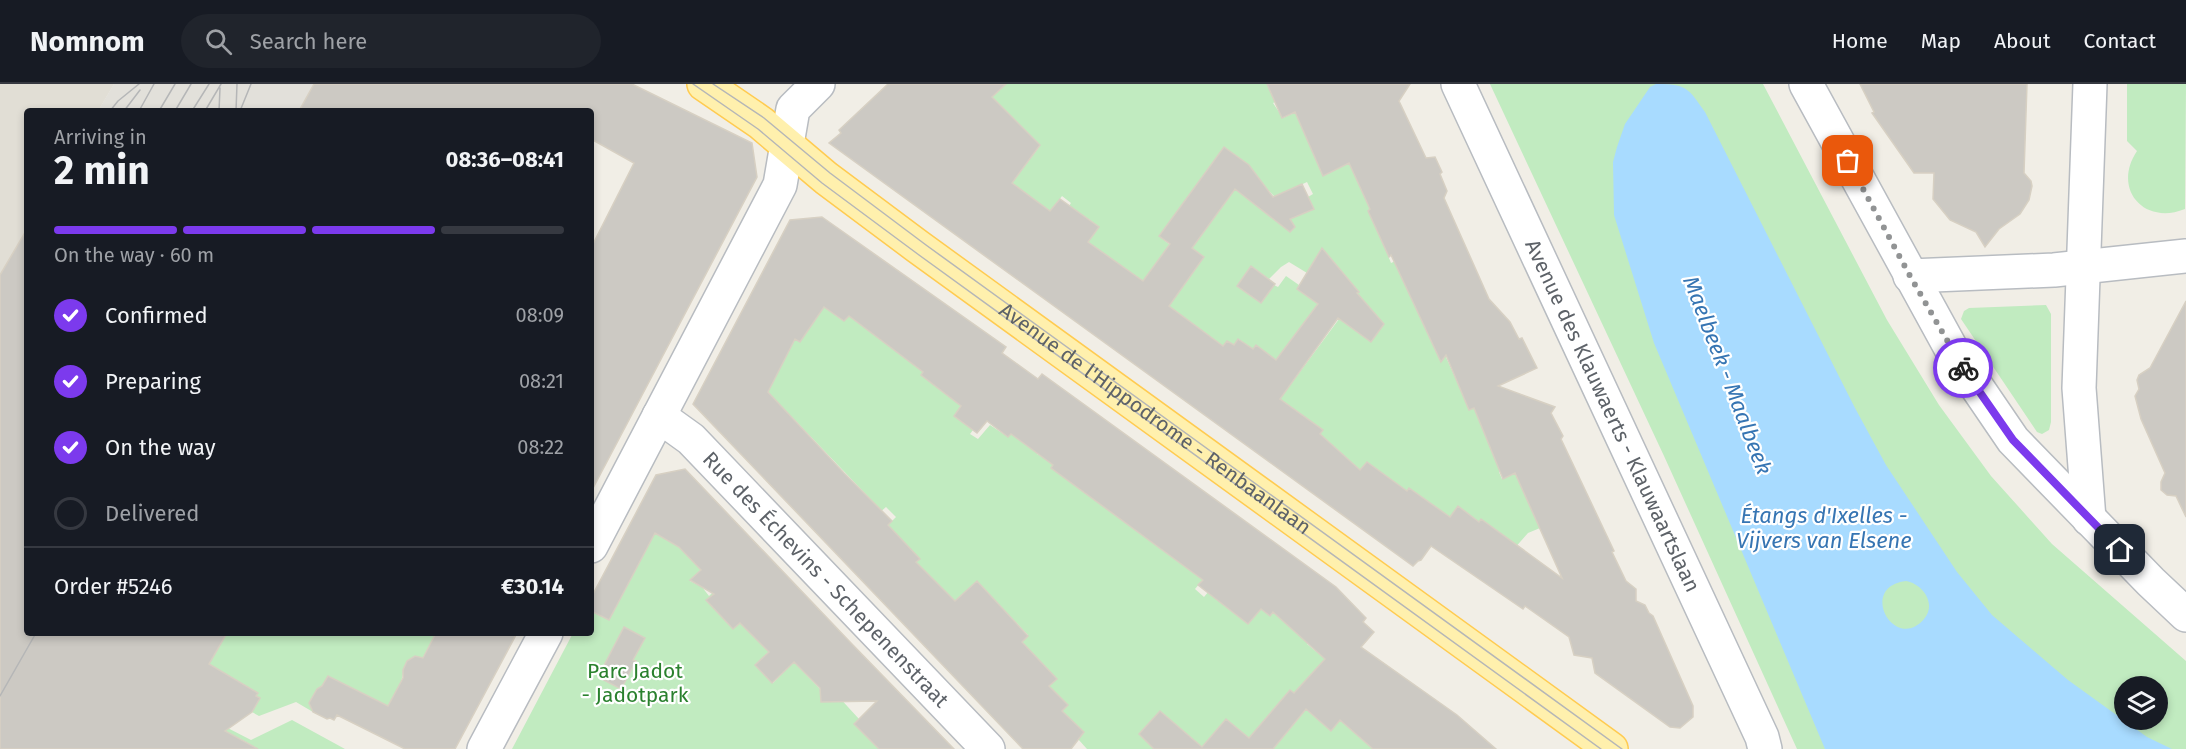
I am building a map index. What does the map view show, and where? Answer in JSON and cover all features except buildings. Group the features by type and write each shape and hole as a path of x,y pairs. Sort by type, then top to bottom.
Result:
{"main road":[{"name":"Avenue de l'Hippodrome - Renbaanlaan","path":"704,84 761,123 826,178 917,246 1611,749"}],"street":[{"path":"594,540 780,185 793,110 818,84"},
{"name":"Avenue des Klauwaerts - Klauwaartslaan","path":"1458,84 1762,737 1765,749"},
{"path":"1806,84 1953,352 2013,440 2186,615"},
{"path":"2089,519 2079,388 2090,84"},
{"path":"1910,276 2083,268 2186,256"},
{"name":"Rue des Échevins - Schepenenstraat","path":"659,416 691,439 988,749"},
{"path":"484,749 544,636"}],"shaded area":[{"path":"0,84 114,84 100,108 24,108 24,234 0,275"},
{"path":"114,84 414,84 400,108 100,108"}],"green space":[{"path":"997,84 1267,84 1270,90 1308,87 1273,103 1283,118 1301,110 1352,161 1374,208 1368,211 1392,251 1387,253 1391,263 1407,256 1438,339 1469,409 1474,408 1501,466 1499,472 1502,479 1516,473 1540,528 1528,533 1513,550 1481,520 1479,522 1458,506 1445,524 1430,503 1409,488 1404,495 1391,481 1374,473 1376,469 1367,462 1356,474 1339,453 1313,445 1323,430 1297,411 1277,403 1359,292 1328,255 1325,254 1307,273 1289,262 1269,279 1251,266 1237,286 1261,303 1274,285 1278,287 1286,276 1299,285 1297,289 1318,304 1276,360 1248,356 1245,344 1239,339 1234,345 1227,341 1222,348 1156,323 1204,257 1192,248 1220,210 1193,190 1159,236 1170,245 1159,293 1088,242 1099,227 1089,219 1052,231 1071,203 1062,196 1050,212 1012,183 1040,146 992,97 1001,89","holes":["1307,182 1313,194 1308,197 1313,209 1292,218 1289,214 1257,206 1269,191 1275,197"]},
{"path":"1490,84 1763,84 1887,320 1939,405 1991,476 2052,544 2186,661 2186,749 1797,749 1664,456"},
{"path":"2127,84 2186,84 2185,209 2170,213 2156,212 2145,208 2130,190 2128,178 2130,165 2137,151 2127,141"},
{"path":"820,290 825,307 843,321 849,316 903,330 889,346 965,400 954,416 973,430 970,434 978,439 990,425 1008,437 1017,427 1040,449 1037,454 1047,460 1066,447 1051,468 1169,555 1210,571 1195,589 1204,597 1219,579 1238,616 1248,624 1261,609 1270,616 1273,612 1318,632 1307,644 1325,659 1316,669 1345,714 1364,731 1359,737 1373,749 1273,749 1309,706 1290,690 1249,738 1226,719 1200,749 1184,749 1193,739 1180,728 1168,743 1148,724 1139,734 1154,749 1087,749 1078,739 1083,732 1062,711 1068,705 1049,686 1057,679 1022,642 1028,635 977,581 955,601 896,581 919,559 888,525 896,517 886,507 878,514 879,508 792,417 756,414"},
{"path":"2046,305 2051,314 2051,422 2049,430 2042,434 2037,432 1961,319 1964,311 1969,308"},
{"name":"Parc Jadot - Jadotpark","path":"655,533 711,561 690,581 702,587 709,596 718,587 725,621 733,629 740,623 784,656 756,665 773,683 794,662 822,691 821,697 825,702 837,695 859,719 854,724 883,749 512,749 571,636 594,636 594,612 609,620"},
{"path":"222,636 434,636 422,659 415,656 405,664 396,710 328,676 310,701 313,712 296,702 259,716 252,712 260,698 256,696 257,693 203,661"},
{"path":"292,720 345,749 258,749 239,738 232,749 201,749 216,722 251,740"}],"water":[{"name":"Étangs d'Ixelles - Vijvers van Elsene","path":"1656,84 1681,87 1695,98 1705,112 1886,465 1957,572 1992,615 2068,680 2114,713 2114,730 2137,730 2172,749 1825,749 1654,343 1614,215 1613,162 1625,124 1650,87","holes":["1906,581 1918,586 1926,595 1928,613 1913,627 1902,628 1893,624 1886,615 1883,605 1884,594 1892,586"]}],"tram line":[{"path":"112,108 139,84"},
{"path":"141,108 154,84"},
{"path":"161,108 175,84"},
{"path":"177,108 191,84"},
{"path":"194,108 209,84"},
{"path":"207,108 221,84"},
{"path":"236,108 237,84"},
{"path":"241,108 251,84"},
{"path":"693,84 758,129 822,183 919,255 1601,749"},
{"path":"713,84 764,118 830,173 926,245 1622,749"},
{"path":"219,108 220,88"},
{"path":"126,108 140,90"},
{"path":"0,696 34,636"}],"way so far":[{"path":"1848,161 1963,368"}],"route":[{"path":"1963,368 2013,440 2120,550"}],"water label":[{"name":"Maelbeek - Maalbeek","path":"1728,375"}]}
